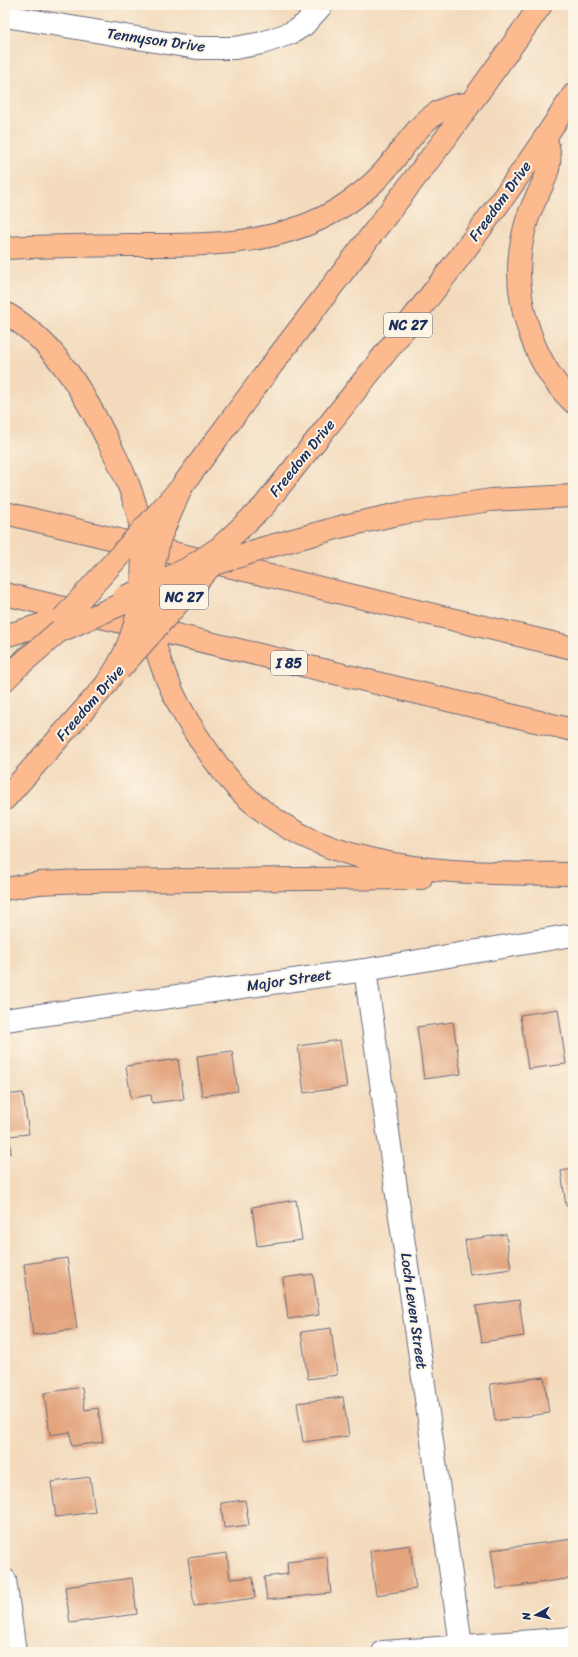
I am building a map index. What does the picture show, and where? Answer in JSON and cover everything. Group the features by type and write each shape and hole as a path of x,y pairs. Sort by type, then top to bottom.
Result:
{"main road":[{"path":"12,673 182,486 470,104 541,5"},
{"name":"Freedom Drive","path":"5,799 263,507 405,329 491,215 546,138 573,96"},
{"path":"5,248 188,245 248,241 280,234 322,218 339,209 368,188 427,120 435,113 454,105 470,104"},
{"path":"546,138 550,166 546,181 532,207 523,236 520,251 520,278 523,306 536,350 554,379 573,402"},
{"path":"5,313 31,332 49,349 65,368 80,389 123,471 136,503 142,531 146,590 152,633 160,666 178,704 200,741 227,777 252,803 270,817 308,838 334,849 357,856 416,867 459,872 573,874"},
{"path":"104,687 127,649 153,568 159,540 182,486"},
{"path":"5,636 146,590 260,549 344,526 403,513 491,500 573,496"},
{"path":"12,673 58,632 146,590 187,568 219,548 263,507"},
{"path":"5,513 573,648"},
{"name":"I 85","path":"5,594 573,730"},
{"path":"5,889 58,882 439,878 459,872"}],"street":[{"name":"Tennyson Drive","path":"5,16 197,48 235,48 262,43 291,33 304,25 322,5"},
{"name":"Major Street","path":"5,1020 365,970 573,935"},
{"name":"Loch Leven Street","path":"365,970 462,1649"},
{"path":"5,1580 15,1652"},
{"path":"383,1652 462,1649 573,1638"}],"building":[{"path":"558,1009 566,1064 528,1069 520,1015"},
{"path":"453,1022 461,1074 424,1079 417,1027"},
{"path":"340,1040 347,1087 304,1093 298,1046"},
{"path":"232,1051 238,1091 202,1096 197,1056"},
{"path":"178,1059 184,1099 152,1103 151,1095 131,1098 126,1066"},
{"path":"23,1093 29,1134 9,1136 11,1153 5,1154 5,1095"},
{"path":"573,1169 573,1205 566,1206 561,1171"},
{"path":"296,1200 302,1240 257,1246 252,1207"},
{"path":"506,1234 511,1269 470,1275 465,1240"},
{"path":"67,1258 77,1329 33,1335 24,1264"},
{"path":"313,1274 319,1315 288,1319 283,1278"},
{"path":"519,1300 524,1336 482,1342 476,1306"},
{"path":"331,1328 337,1375 308,1379 301,1332"},
{"path":"544,1377 549,1413 495,1421 490,1384"},
{"path":"82,1387 85,1410 98,1408 103,1442 72,1446 70,1432 50,1435 44,1393"},
{"path":"343,1397 349,1436 303,1442 297,1403"},
{"path":"90,1477 95,1512 56,1517 51,1482"},
{"path":"245,1500 249,1525 224,1528 221,1503"},
{"path":"573,1539 573,1578 497,1589 491,1550"},
{"path":"410,1545 416,1589 376,1595 370,1551"},
{"path":"227,1553 230,1579 253,1577 255,1598 194,1606 188,1558"},
{"path":"327,1557 331,1593 267,1600 264,1577 288,1574 287,1562"},
{"path":"132,1578 137,1614 70,1623 65,1587"}]}
